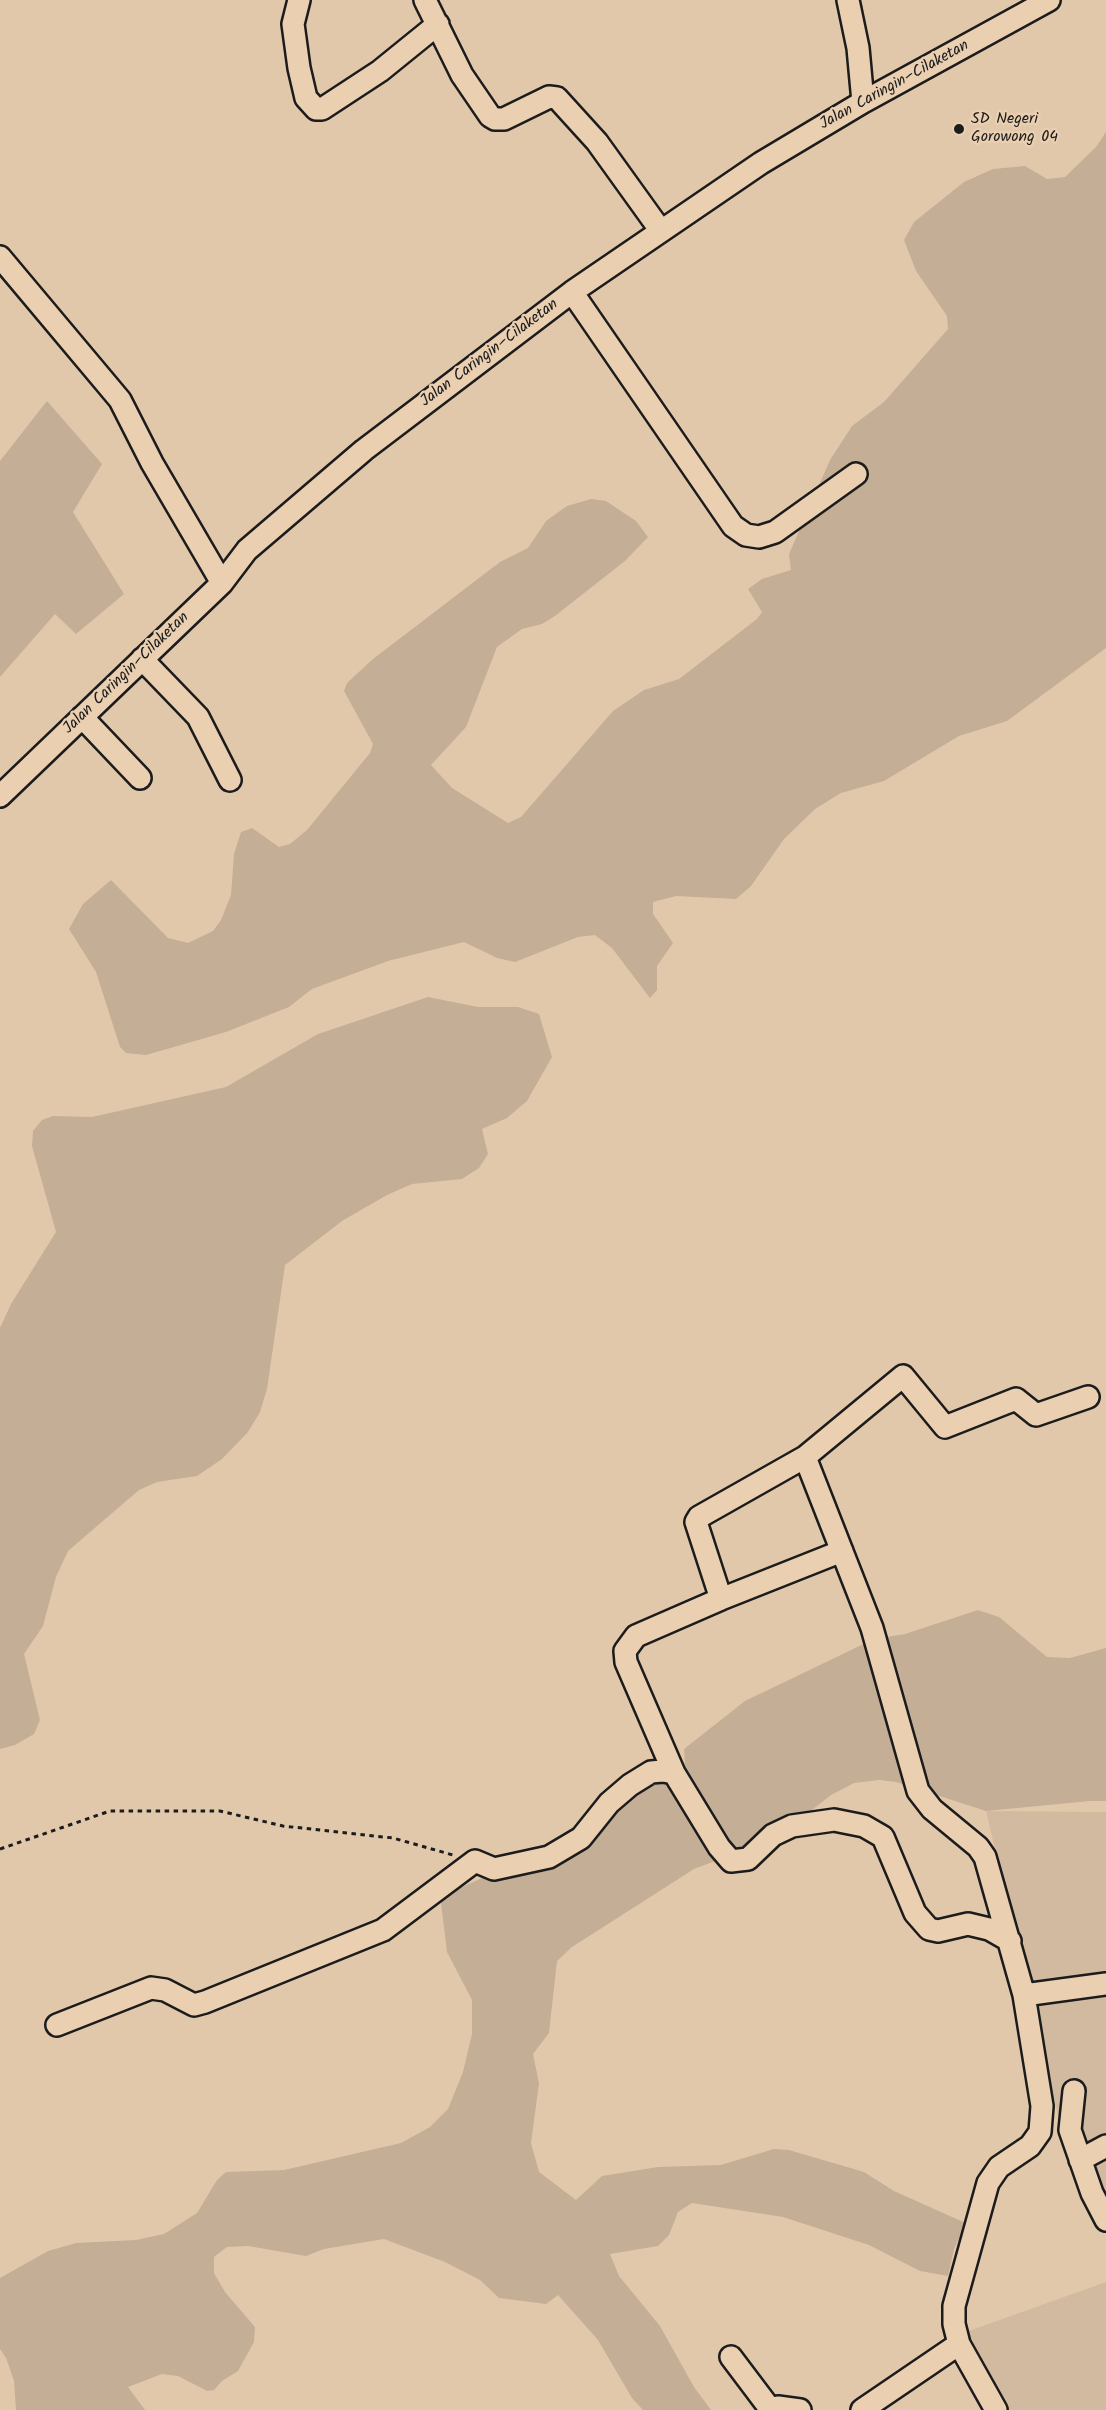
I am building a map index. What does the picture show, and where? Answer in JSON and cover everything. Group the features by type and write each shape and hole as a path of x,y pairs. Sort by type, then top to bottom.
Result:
{"street":[{"path":"299,0 293,24 296,46 306,98 316,109 322,109 380,71 438,24"},
{"path":"425,0 462,75 490,116 495,119 504,119 549,97 557,98 597,142 661,231"},
{"path":"848,0 858,48 863,102"},
{"name":"Jalan Caringin–Cilaketan","path":"0,796 222,583 247,549 364,450 572,292 761,163 863,102 1048,0"},
{"path":"0,257 120,400 152,463 222,583"},
{"path":"572,292 734,526 746,535 759,537 775,532 856,474"},
{"path":"142,659 198,717 230,780"},
{"path":"82,717 140,778"},
{"path":"720,1599 696,1522 699,1516 805,1457 903,1376 945,1427 1016,1399 1036,1415 1088,1397"},
{"path":"805,1457 872,1628 918,1791 932,1809 978,1847 985,1857 1024,1995 1042,2106 1040,2132 1030,2146 999,2167 988,2183 954,2306 954,2324 959,2344 996,2410"},
{"path":"842,1551 720,1599 636,1636 625,1652 626,1662 674,1773 719,1847 731,1861 748,1859 773,1835 792,1826 834,1820 864,1826 883,1837 915,1913 929,1929 938,1931 968,1924 989,1929 1010,1941"},
{"path":"57,2025 151,1988 165,1990 194,2005 205,2002 383,1930 475,1861 494,1869 549,1857 581,1838 609,1803 630,1785 651,1772 674,1773"},
{"path":"1024,1995 1106,1984"},
{"path":"1074,2091 1070,2130 1080,2160 1099,2190 1106,2220"},
{"path":"1080,2160 1106,2146"},
{"path":"862,2410 959,2344"},
{"path":"731,2357 771,2410 778,2407 800,2410"}],"path":[{"path":"0,1849 110,1811 220,1811 284,1826 393,1838 475,1861"}],"shaded area":[{"path":"1106,132 1106,648 1007,721 959,736 884,781 841,793 815,809 784,839 751,886 736,899 676,896 653,902 653,914 673,943 657,966 657,990 650,998 612,948 595,935 578,937 515,962 497,958 464,942 388,961 312,989 289,1007 226,1032 146,1055 126,1053 120,1047 96,972 69,929 83,904 111,880 168,938 188,943 213,931 221,920 231,895 234,854 241,832 252,828 279,847 290,844 307,830 370,753 373,744 344,691 347,683 373,659 500,562 528,548 546,521 567,506 591,499 606,501 636,521 648,537 625,561 555,616 542,624 522,629 497,647 466,727 431,765 452,788 508,823 521,817 613,711 644,690 679,679 757,619 762,612 748,589 762,579 791,570 789,554 830,460 852,426 884,402 948,329 947,316 916,271 904,240 914,222 964,182 993,169 1025,166 1047,179 1065,177 1096,147"},
{"path":"47,401 102,464 73,512 124,594 76,634 55,614 0,677 0,461"},
{"path":"428,997 478,1007 518,1007 539,1014 552,1057 527,1101 507,1118 482,1129 488,1154 479,1168 462,1179 412,1184 387,1195 342,1221 285,1265 267,1389 260,1412 248,1432 222,1459 197,1476 157,1482 139,1490 68,1551 56,1577 43,1626 24,1654 40,1720 34,1734 15,1745 0,1749 0,1328 11,1304 56,1232 32,1146 33,1131 42,1120 53,1116 92,1117 226,1087 318,1034"},
{"path":"978,1610 999,1617 1047,1657 1070,1658 1106,1648 1106,1801 986,1811 896,1782 879,1780 854,1783 831,1795 776,1838 694,1869 572,1947 557,1961 549,2033 533,2054 539,2083 531,2143 539,2172 576,2200 602,2176 658,2167 721,2165 774,2149 789,2150 864,2172 894,2191 970,2225 962,2232 954,2249 948,2276 920,2271 869,2245 783,2217 692,2203 678,2212 669,2235 658,2246 610,2254 619,2276 660,2326 694,2387 711,2410 643,2410 632,2398 598,2340 558,2295 546,2304 499,2298 480,2280 445,2262 384,2239 324,2249 306,2256 248,2246 227,2247 214,2257 214,2273 225,2292 255,2327 254,2342 238,2371 222,2381 214,2390 207,2391 178,2376 162,2374 128,2387 145,2410 16,2410 14,2381 6,2358 0,2349 0,2278 48,2251 76,2243 136,2240 164,2234 197,2213 217,2180 226,2172 284,2170 401,2143 430,2127 448,2109 463,2072 472,2034 472,2000 447,1952 441,1903 451,1892 498,1871 544,1867 571,1857 584,1847 630,1791 686,1776 684,1749 745,1701 874,1639 905,1634"},
{"path":"986,1811 1106,1812 1106,2224 1064,2141"},
{"path":"1106,2282 1106,2410 999,2410 963,2333"}],"place":[{"name":"SD Negeri Gorowong 04","path":"959,129"}]}
